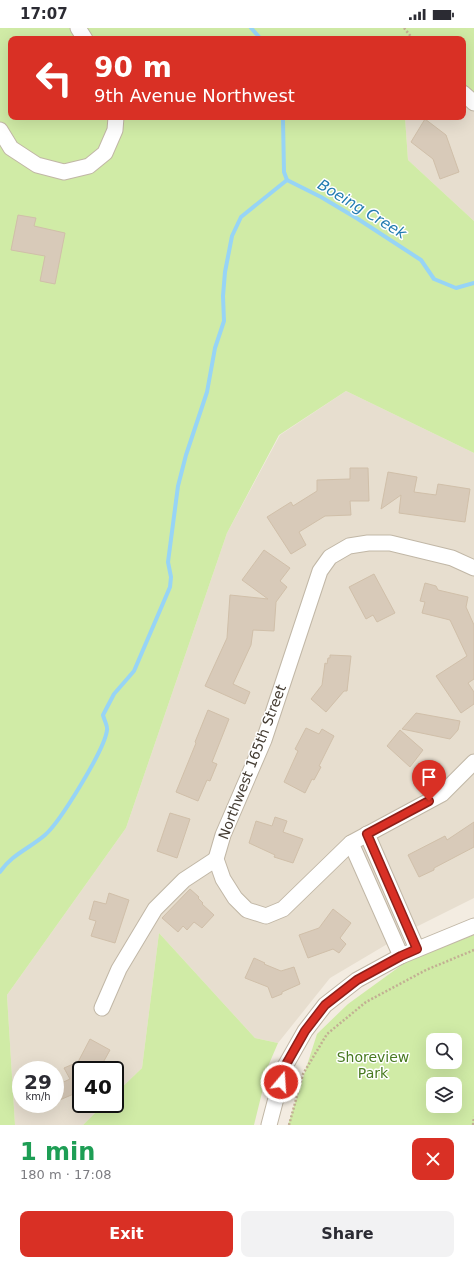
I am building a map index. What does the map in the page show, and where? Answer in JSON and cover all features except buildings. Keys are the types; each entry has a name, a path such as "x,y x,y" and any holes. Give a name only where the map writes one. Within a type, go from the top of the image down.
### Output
{"street":[{"path":"466,96 474,103"},
{"path":"0,130 11,148 37,165 64,172 89,166 105,153 115,130 116,120"},
{"name":"Northwest 165th Street","path":"216,859 222,835 264,740 320,571 330,557 349,546 368,543 390,543 452,558 474,568"},
{"path":"102,1008 119,969 155,909 184,880 216,859 223,880 235,898 247,910 266,916 283,909 351,842 442,794 474,762"},
{"path":"367,834 417,949"},
{"path":"351,842 401,956"},
{"path":"269,1125 284,1068 305,1031 325,1005 357,980 401,956 474,926"}],"path":[{"path":"404,28 411,36"},
{"path":"289,1125 303,1074 327,1034 366,1002 426,970 474,950"},
{"path":"473,1125 474,1117"}],"shaded area":[{"path":"466,101 474,102 474,221 408,160 405,120 466,120"},
{"path":"346,391 474,453 474,898 416,927 330,978 278,1043 255,1038 159,933 142,1068 124,1085 124,1061 72,1061 72,1113 95,1113 83,1125 15,1125 14,1113 64,1113 64,1061 12,1061 12,1076 7,995 126,828 227,533 280,435"}],"green space":[{"path":"0,28 474,28 474,102 466,101 466,36 8,36 8,120 405,120 408,160 474,221 474,453 346,391 279,435 227,533 126,828 7,995 12,1076 12,1113 14,1113 15,1125 0,1125"},
{"path":"159,933 255,1038 278,1043 269,1064 254,1125 83,1125 95,1113 124,1113 124,1085 142,1068"},
{"name":"Shoreview Park","path":"474,935 474,1125 288,1125 317,1034 348,1004 410,959"}],"waterway":[{"name":"Boeing Creek","path":"251,28 258,36"},
{"name":"Boeing Creek","path":"283,120 284,172 287,180 321,197 358,219 421,260 434,279 456,288 474,283"},
{"path":"0,872 15,856 39,840 52,828 81,785 99,753 104,739 107,728 103,715 114,694 134,671 170,587 171,577 168,562 178,486 186,455 207,392 215,348 224,321 223,296 225,272 232,236 241,217 287,180"}],"route":[{"path":"281,1082 284,1068 305,1031 325,1005 357,980 417,949 367,834 429,801"}]}
